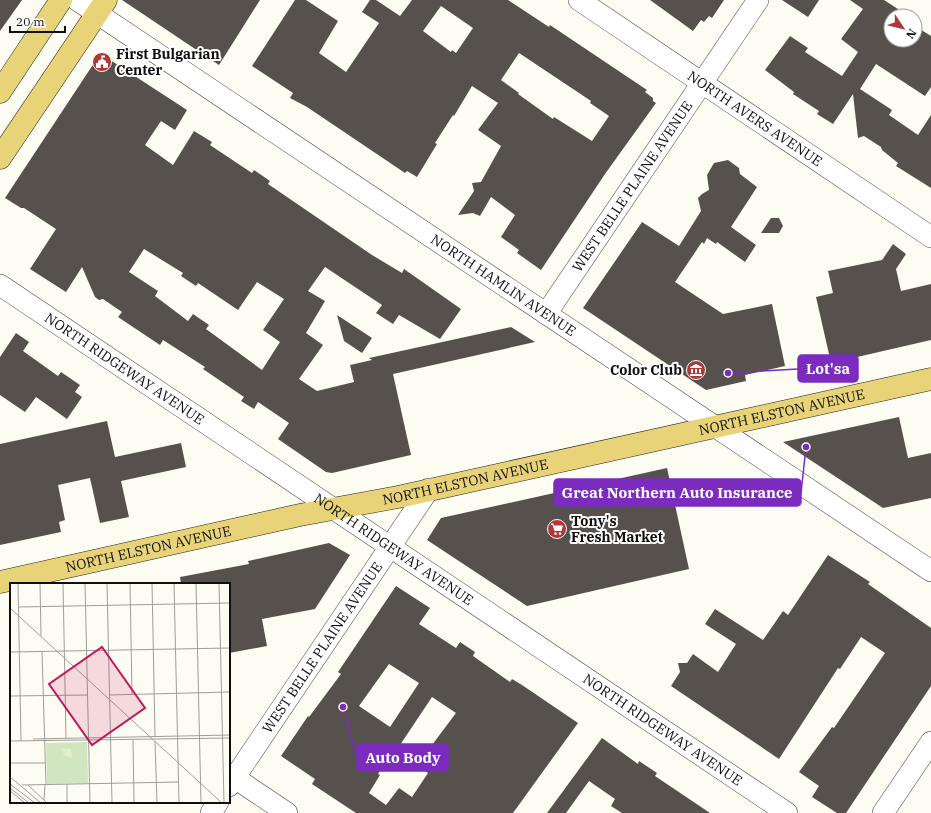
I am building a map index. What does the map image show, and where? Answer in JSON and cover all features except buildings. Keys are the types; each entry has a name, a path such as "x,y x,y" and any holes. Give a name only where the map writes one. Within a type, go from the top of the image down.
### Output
{"main road":[{"path":"0,92 61,0"},
{"path":"0,158 102,7"},
{"name":"NORTH ELSTON AVENUE","path":"0,582 931,379"}],"street":[{"name":"NORTH HAMLIN AVENUE","path":"77,0 102,7 546,314 931,571"},
{"name":"NORTH AVERS AVENUE","path":"579,0 931,237"},
{"name":"WEST BELLE PLAINE AVENUE","path":"546,314 758,0"},
{"name":"NORTH RIDGEWAY AVENUE","path":"0,285 787,813"},
{"name":"WEST BELLE PLAINE AVENUE","path":"232,782 429,489"},
{"path":"883,813 931,742"},
{"path":"232,782 287,813"},
{"path":"211,813 217,803"}],"place":[{"name":"First Bulgarian Center","path":"102,62"},
{"name":"Color Club","path":"696,370"},
{"name":"Lot'sa","path":"728,373"},
{"name":"Great Northern Auto Insurance","path":"806,447"},
{"name":"Tony's Fresh Market","path":"557,529"},
{"name":"Auto Body","path":"343,707"}]}
